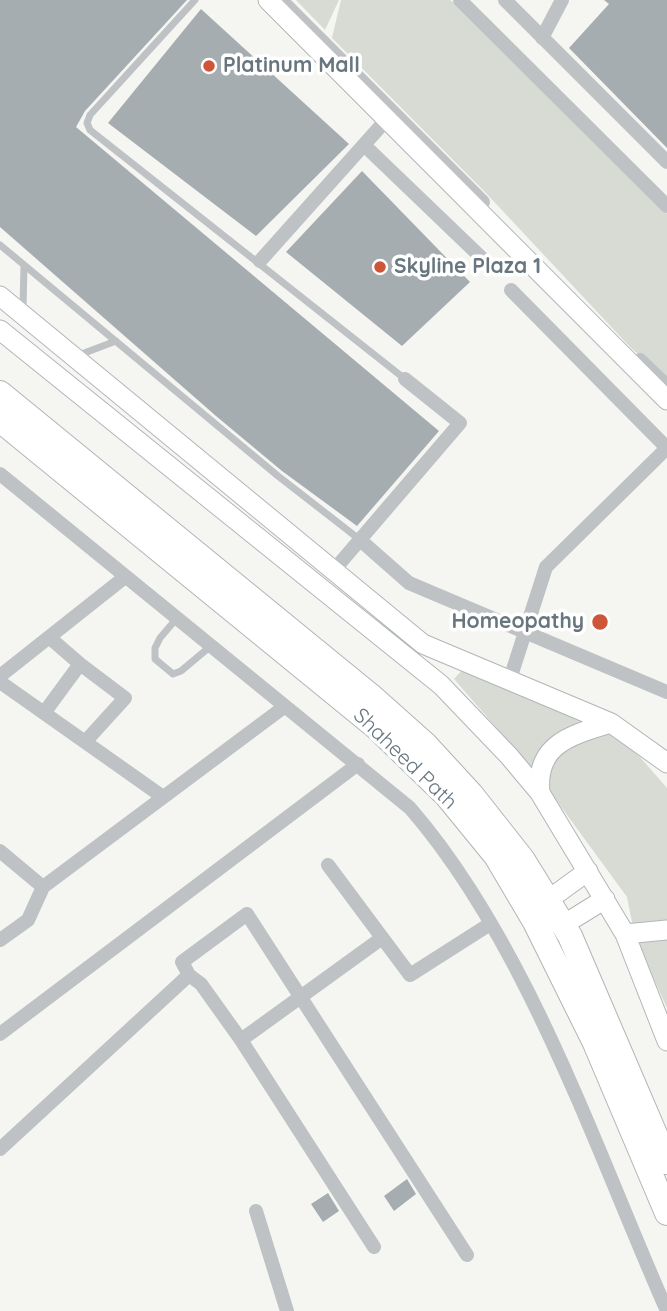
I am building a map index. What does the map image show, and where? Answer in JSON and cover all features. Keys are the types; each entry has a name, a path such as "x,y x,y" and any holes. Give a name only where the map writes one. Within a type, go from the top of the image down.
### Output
{"highway":[{"name":"Shaheed Path","path":"0,393 370,695 426,745 471,794 515,849 563,925 667,1162"},
{"name":"Shaheed Path","path":"0,420 376,727 447,796 495,856 535,922 595,1043 667,1213"}],"street":[{"path":"268,0 667,400"},
{"path":"281,0 667,386"},
{"path":"460,0 523,52 667,199"},
{"path":"460,0 667,206"},
{"path":"505,0 667,162"},
{"path":"542,38 562,0"},
{"path":"260,261 387,119"},
{"path":"364,145 487,263"},
{"path":"510,679 546,567 667,448 512,290"},
{"path":"0,296 423,644 611,723 667,763"},
{"path":"0,330 441,685 509,756 540,793 625,934 667,1041"},
{"path":"334,570 460,423 405,379"},
{"path":"0,474 125,577 213,644 284,707 292,709 411,808 434,835 490,924 569,1084 667,1311"},
{"path":"359,540 409,583 667,692"},
{"path":"0,677 125,577"},
{"path":"50,638 125,698 85,742"},
{"path":"44,713 80,664"},
{"path":"0,682 163,797"},
{"path":"0,940 28,920 43,887 284,707"},
{"path":"540,793 538,773 545,757 554,746 578,733 611,723"},
{"path":"0,1034 358,764"},
{"path":"0,851 43,887"},
{"path":"328,865 410,975 490,924"},
{"path":"548,900 588,871"},
{"path":"563,925 605,899"},
{"path":"374,1247 241,1040 201,984 189,975 183,962 247,914 467,1255"},
{"path":"625,934 667,930"},
{"path":"241,1040 382,939"},
{"path":"0,1149 189,975"},
{"path":"256,1211 287,1311"}],"lane":[{"path":"195,0 90,115 87,123 90,130 260,261 405,379"},
{"path":"0,244 359,540"},
{"path":"22,314 24,265"},
{"path":"75,357 116,341"},
{"path":"177,617 155,648 155,659 173,674 181,671 213,644"}],"shaded area":[{"path":"296,0 339,0 325,30"},
{"path":"341,0 450,0 500,35 667,214 667,379 631,348 485,192 332,38"},
{"path":"466,666 619,733 667,788 667,1008 635,937 627,897 540,778 454,679"}],"building":[{"path":"0,0 187,0 85,111 76,127 439,431 357,526 282,471 216,416 0,227"},
{"path":"604,0 667,0 667,148 569,48 609,4"},
{"name":"Platinum Mall","path":"201,9 349,144 256,236 108,123"},
{"name":"Skyline Plaza 1","path":"362,171 470,282 402,346 286,252"},
{"path":"407,1179 416,1194 394,1211 384,1196"},
{"path":"328,1193 339,1211 323,1222 311,1204"}],"place":[{"name":"Platinum Mall","path":"209,66"},
{"name":"Skyline Plaza 1","path":"380,267"},
{"name":"Homeopathy","path":"600,622"}]}
